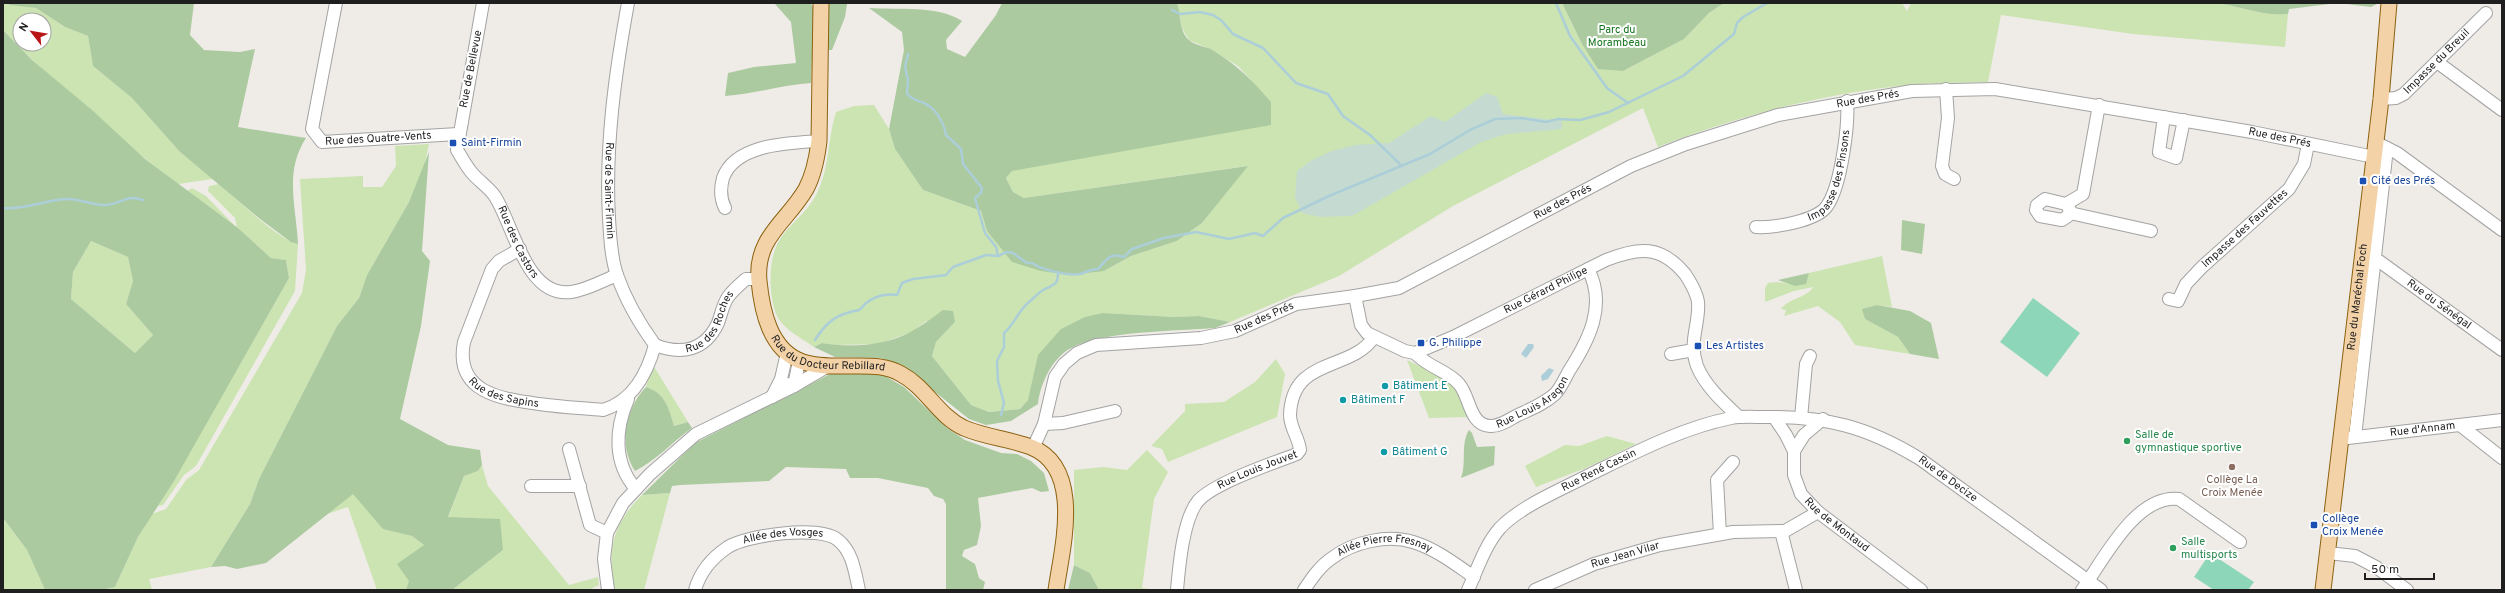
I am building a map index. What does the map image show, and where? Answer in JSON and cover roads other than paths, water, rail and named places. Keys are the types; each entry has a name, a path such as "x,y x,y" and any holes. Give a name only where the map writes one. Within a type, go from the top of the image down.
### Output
{"main road":[{"name":"Rue du Docteur Rebillard","path":"821,3 819,141 816,162 810,180 798,201 765,242 760,257 759,279 762,301 769,328 774,338 793,357 828,366 877,366 890,368 914,381 954,423 972,431 1033,448 1052,462 1062,482 1066,500 1056,590"},
{"name":"Rue du Maréchal Foch","path":"2323,590 2328,553 2349,438 2379,150 2381,99 2389,3"}],"street":[{"name":"Rue des Quatre-Vents","path":"336,3 312,129 322,142 458,134"},
{"name":"Rue de Bellevue","path":"458,134 483,3"},
{"name":"Rue de Saint-Firmin","path":"628,3 616,83 608,164 610,230 617,275 637,321 655,345"},
{"name":"Impasse du Breuil","path":"2381,99 2396,98 2404,94 2486,12"},
{"path":"2437,62 2502,110"},
{"path":"1946,89 1948,118 1942,166 1945,174 1954,178"},
{"name":"Rue des Prés","path":"1033,448 1044,424 1055,377 1064,364 1077,353 1096,345 1201,338 1235,331 1296,304 1399,288 1631,166 1686,144 1778,115 1847,101 1912,91 1995,89 2099,105 2308,144 2379,150"},
{"name":"Impasse des Pinsons","path":"1756,227 1794,223 1812,217 1827,206 1843,152 1848,119 1847,101"},
{"path":"2099,105 2083,194 2068,208 2151,230"},
{"path":"2164,117 2159,152 2176,158 2184,120"},
{"name":"Rue des Castors","path":"458,134 457,150 472,173 494,195 520,249 537,278 558,291 569,292 583,290 617,275"},
{"path":"725,208 721,199 721,189 727,169 735,159 751,151 819,141"},
{"name":"Impasse des Fauvettes","path":"2169,299 2178,301 2186,284 2202,267 2289,190 2304,164 2308,144"},
{"path":"2379,150 2502,230"},
{"path":"2349,438 2375,260 2379,150"},
{"name":"Rue des Sapins","path":"520,249 499,261 492,269 464,342 462,352 464,364 473,382 479,388 498,398 563,407 603,410 617,406 629,397 650,361 655,345"},
{"name":"Rue Gérard Philipe","path":"1415,352 1453,337 1588,269 1629,251 1646,250 1665,256 1677,264 1689,279 1698,302 1694,350 1697,366 1712,391 1739,417"},
{"name":"Rue du Sénégal","path":"2375,260 2379,261 2502,350"},
{"name":"Rue Louis Aragon","path":"1415,352 1422,361 1460,384 1475,417 1482,424 1490,426 1500,424 1540,405 1557,392 1594,327 1596,302 1593,279 1588,269"},
{"name":"Rue des Roches","path":"655,345 670,351 686,351 702,344 717,325 727,298 733,290 746,279 759,279"},
{"path":"1355,296 1361,325 1367,333 1405,352 1415,352"},
{"name":"Rue Louis Jouvet","path":"1177,590 1190,518 1198,502 1213,490 1297,454 1300,450 1300,445 1290,417 1295,393 1302,382 1314,372 1367,346 1374,337"},
{"path":"1671,354 1694,350"},
{"path":"1801,418 1806,364 1810,356"},
{"path":"772,397 793,357"},
{"path":"793,357 794,386"},
{"path":"608,590 604,559 607,534 624,503 670,454 696,434 794,386 828,366"},
{"path":"781,379 794,386"},
{"path":"629,397 618,429 618,448 624,473 636,489"},
{"path":"1044,424 1063,423 1115,411"},
{"name":"Rue René Cassin","path":"1468,590 1492,539 1500,528 1513,517 1553,494 1637,451 1694,428 1739,417 1774,417"},
{"name":"Rue de Decize","path":"1774,417 1824,419 1869,432 1894,443 1920,459 2085,586 2101,590"},
{"name":"Rue de Montaud","path":"1774,417 1786,435 1794,451 1794,475 1801,494 1818,512 1921,590"},
{"path":"1794,451 1804,435 1824,419"},
{"name":"Rue d'Annam","path":"2349,438 2502,420"},
{"path":"2460,425 2502,458"},
{"path":"569,449 590,524 607,534"},
{"path":"1720,534 1717,480 1733,462"},
{"path":"531,486 580,486"},
{"path":"2085,586 2120,536 2140,512 2154,503 2169,498 2179,499 2240,542"},
{"name":"Rue Jean Vilar","path":"1535,590 1594,564 1660,545 1720,534 1781,531 1818,512"},
{"path":"1781,531 1796,590"},
{"name":"Allée des Vosges","path":"695,590 707,566 719,554 740,541 781,534 819,533 837,540 846,548 852,560 859,590"},
{"name":"Allée Pierre Fresnay","path":"1304,590 1313,576 1332,557 1359,545 1387,538 1412,541 1435,551 1474,577"},
{"path":"2328,553 2355,556 2376,567 2407,590"}],"water":[{"path":"1528,344 1533,344 1534,347 1526,358 1521,354"},
{"path":"1549,368 1554,370 1548,379 1542,381 1541,376"}],"waterway":[{"path":"1556,3 1570,36 1607,88 1628,103"},
{"path":"815,340 833,319 859,310 876,297 893,294 897,295 902,283 913,279 946,275 953,267 986,255 998,256 1007,252 1013,253 1027,263 1032,263 1042,268 1055,272 1080,274 1098,269 1107,259 1112,256 1116,255 1124,257 1132,249 1164,238 1196,232 1229,239 1255,233 1263,236 1283,218 1329,196 1430,154 1470,130 1495,119 1521,118 1546,122 1558,119 1580,120 1609,112 1683,76 1734,34 1737,23 1743,17 1767,3"},
{"path":"1172,10 1180,14 1200,12 1213,15 1221,20 1233,34 1263,48 1296,83 1328,94 1343,116 1370,135 1402,166"},
{"path":"908,54 905,67 908,80 907,94 910,97 926,104 935,111 944,127 946,135 961,149 963,164 982,188 981,193 975,198 985,233 996,247 998,256"},
{"path":"3,208 19,208 66,199 100,205 111,204 132,198 143,200"},
{"path":"1001,415 1004,403 998,381 997,361 1004,347 1004,333 1011,326 1025,306 1041,291 1055,284 1058,272"}],"place":[{"name":"Saint-Firmin","path":"453,143"},
{"name":"Cité des Prés","path":"2363,181"},
{"name":"G. Philippe","path":"1421,343"},
{"name":"Les Artistes","path":"1698,346"},
{"name":"Bâtiment E","path":"1385,386"},
{"name":"Bâtiment F","path":"1343,400"},
{"name":"Salle de gymnastique sportive","path":"2127,441"},
{"name":"Bâtiment G","path":"1384,452"},
{"name":"Collège La Croix Menée","path":"2232,467"},
{"name":"Collège Croix Menée","path":"2314,525"},
{"name":"Salle multisports","path":"2173,548"}],"park label":[{"name":"Parc du Morambeau","path":"1617,36"}]}
